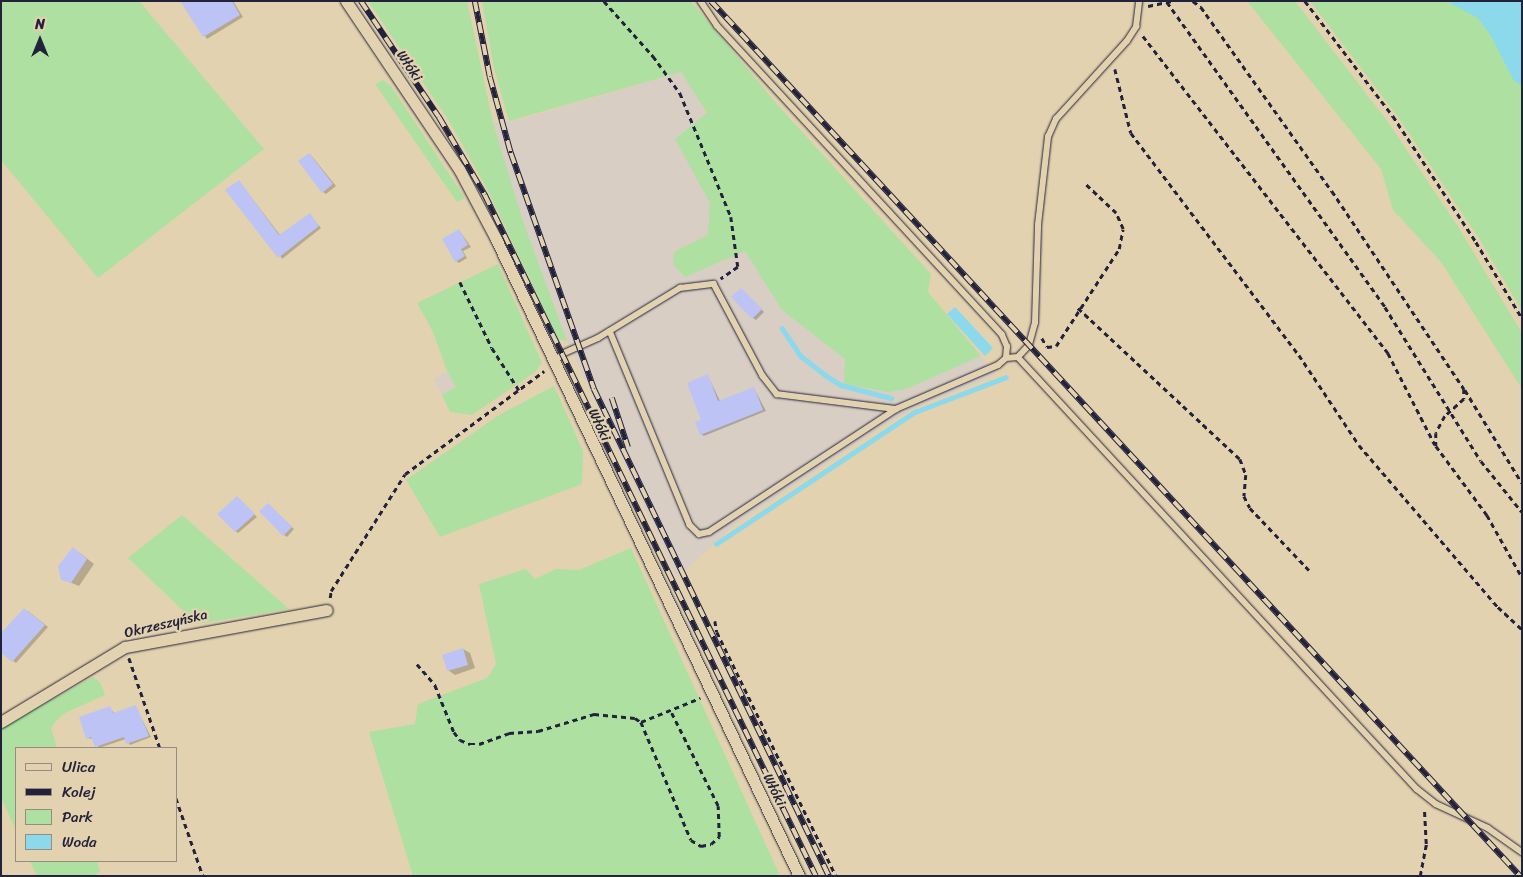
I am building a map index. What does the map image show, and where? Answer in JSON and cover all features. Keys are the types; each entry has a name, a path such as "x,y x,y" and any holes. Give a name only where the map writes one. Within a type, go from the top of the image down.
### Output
{"street":[{"name":"Włóki","path":"346,1 467,184 710,694 799,876"},
{"name":"Okrzeszyńska","path":"1,722 125,647 327,610"}],"lane":[{"path":"700,1 723,33 1002,335 1007,347 1006,358"},
{"path":"610,331 690,525 699,534 709,532 896,409 998,365 1006,358 1018,357 1029,345 1035,323 1038,225 1048,136 1056,119 1112,57 1136,27 1139,4"},
{"path":"554,364 562,354 610,331 634,313 680,288 714,284 763,376 776,394 896,409"},
{"path":"1018,357 1424,794 1436,804 1488,828 1522,852"}],"path":[{"path":"604,1 653,56 680,93 731,217 738,267 714,284"},
{"path":"1193,1 1201,7 1332,190 1464,389 1522,483"},
{"path":"1305,1 1393,116 1476,242 1522,318"},
{"path":"1139,4 1169,2 1385,307 1481,461 1522,512"},
{"path":"1136,27 1388,353 1436,446 1486,515 1522,577"},
{"path":"1112,57 1131,133 1298,355 1359,445 1498,607 1522,629"},
{"path":"1035,323 1047,347 1051,348 1119,249 1123,229 1116,213 1084,183"},
{"path":"460,282 492,348 518,390"},
{"path":"1078,308 1240,459 1246,474 1244,496 1250,508 1310,571"},
{"path":"327,610 332,590 405,474 554,364"},
{"path":"1436,446 1436,433 1445,416 1464,400 1464,389"},
{"path":"715,621 717,632 836,876"},
{"path":"125,647 160,747"},
{"path":"418,664 435,684 454,732 460,740 470,744 480,744 509,733 538,731 594,714 620,714 641,722 710,694"},
{"path":"641,722 691,840 701,846 711,844 719,837 718,806 670,710"},
{"path":"1420,876 1426,844 1424,794"},
{"path":"178,804 203,876"}],"shaded area":[{"path":"681,72 819,290 906,389 981,356 996,375 913,409 883,426 736,524 677,578 567,341 523,221 493,123 521,119"},
{"path":"447,371 456,387 442,395 433,379"}],"green space":[{"path":"1,1 139,1 264,149 98,278 1,160"},
{"path":"368,1 467,1 493,123 523,221 567,341 558,339 487,189 449,121"},
{"path":"482,1 691,1 776,103 931,274 928,292 981,356 906,389 889,392 844,384 845,359 782,310 745,251 685,277 673,264 674,252 708,235 710,203 675,139 707,113 681,72 509,121 494,68"},
{"path":"1247,1 1295,1 1388,122 1457,225 1522,333 1522,389 1441,262 1393,210 1381,169"},
{"path":"1310,1 1522,1 1522,311 1480,240 1396,114"},
{"path":"383,80 391,86 465,198 457,202 375,84"},
{"path":"498,264 542,363 535,372 472,415 450,412 442,395 456,387 447,371 433,332 417,303"},
{"path":"554,386 583,451 582,484 440,537 406,480 499,415"},
{"path":"182,515 289,609 197,624 128,558"},
{"path":"631,548 780,876 413,876 369,732 415,724 418,704 487,678 496,664 479,584 526,569 535,579 556,569 579,570"},
{"path":"93,677 100,682 105,695 65,713 51,728 57,747 15,747 15,828 1,798 1,728"},
{"path":"30,862 97,862 100,871 94,876 37,876"}],"water":[{"path":"1446,1 1522,1 1522,85 1514,81 1491,36 1478,18"},
{"path":"955,307 993,348 985,356 947,314"}],"building":[{"path":"180,1 232,1 240,15 203,37"},
{"path":"309,153 333,184 322,193 298,161"},
{"path":"239,180 279,235 310,213 319,226 278,258 225,190"},
{"path":"459,229 468,245 461,249 465,256 455,262 442,239"},
{"path":"741,288 762,309 752,319 731,297"},
{"path":"708,374 718,401 754,387 763,410 700,435 695,422 701,420 687,383"},
{"path":"237,496 255,514 235,532 217,514"},
{"path":"268,503 292,527 283,536 259,511"},
{"path":"73,547 87,559 71,583 61,580 58,566"},
{"path":"24,608 45,625 12,662 1,653 1,633"},
{"path":"463,648 468,665 447,671 442,655"},
{"path":"136,705 149,736 126,744 124,737 95,747 91,737 86,739 79,717 110,706 113,713"}],"waterway":[{"path":"782,328 801,356 825,375 841,385 891,398"},
{"path":"716,544 915,412 1006,377"}],"railway":[{"path":"361,1 439,117 485,195 816,876"},
{"path":"475,1 490,77 511,153 594,389 829,876"},
{"path":"711,1 1520,876"},
{"path":"612,398 628,447"}]}
